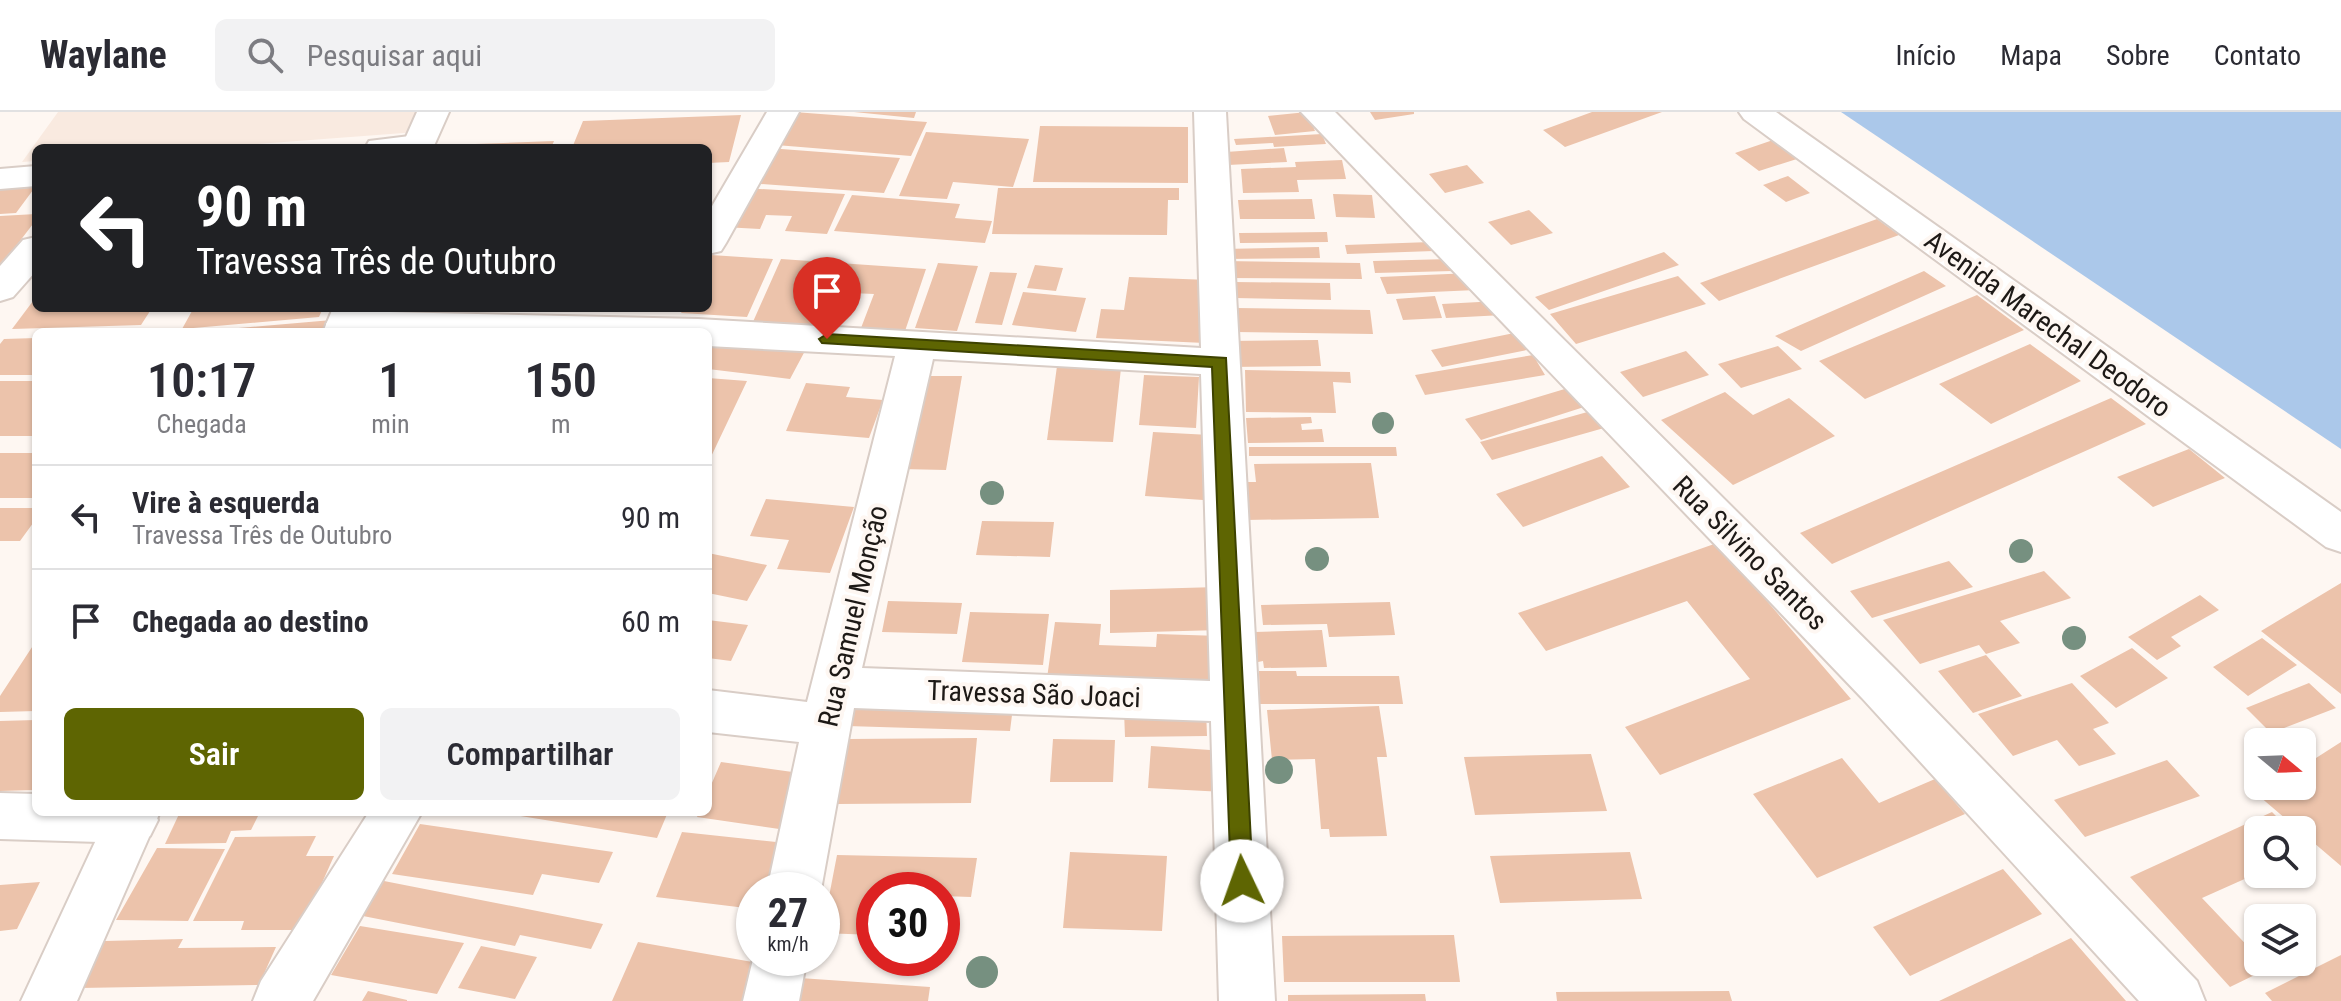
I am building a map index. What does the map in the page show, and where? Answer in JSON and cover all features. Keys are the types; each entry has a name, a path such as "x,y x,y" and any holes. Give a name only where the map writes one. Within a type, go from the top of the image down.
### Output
{"street":[{"path":"419,144 433,112"},
{"path":"712,236 783,112"},
{"path":"1211,112 1247,1001"},
{"name":"Rua Silvino Santos","path":"1317,112 1879,684 2177,1001"},
{"name":"Avenida Marechal Deodoro","path":"1755,112 2341,535"},
{"path":"0,179 32,176"},
{"path":"0,289 32,253"},
{"path":"346,321 662,323 682,328"},
{"path":"712,333 1220,362"},
{"name":"Rua Samuel Monção","path":"798,872 831,706 917,344"},
{"name":"Travessa São Joaci","path":"712,711 831,706 1233,702"},
{"path":"0,816 134,816 49,1001"},
{"path":"281,1001 395,816"},
{"path":"771,1001 776,976"}],"shaded area":[{"path":"58,112 425,112 417,132 257,144 35,144"},
{"path":"32,148 32,161 22,162"}],"water":[{"path":"1841,112 2341,112 2341,449"}],"building":[{"path":"794,112 927,122 911,156 776,145"},
{"path":"854,112 916,112 914,118"},
{"path":"1307,112 1315,131 1275,135 1268,116"},
{"path":"1370,112 1414,112 1414,114 1375,120"},
{"path":"1592,112 1662,112 1565,147 1543,130"},
{"path":"741,115 729,162 712,163 712,144 574,144 583,121"},
{"path":"1040,126 1188,127 1188,183 1033,182"},
{"path":"926,132 1029,139 1013,187 953,182 947,199 899,196"},
{"path":"1322,134 1326,144 1274,147 1273,143 1236,145 1234,139"},
{"path":"1776,139 1800,158 1759,171 1735,153"},
{"path":"554,141 553,144 474,144"},
{"path":"768,148 900,158 884,193 748,183"},
{"path":"1284,148 1287,162 1228,165 1226,152"},
{"path":"1342,160 1346,179 1297,180 1299,192 1243,193 1241,169 1296,167 1295,162"},
{"path":"1467,165 1484,183 1445,193 1429,174"},
{"path":"1788,176 1810,193 1786,202 1763,185"},
{"path":"32,186 32,191 16,213 0,214 0,188"},
{"path":"743,188 845,194 827,234 785,231 792,216 766,215 760,229 723,227"},
{"path":"998,188 1179,188 1179,200 1168,200 1167,235 992,234"},
{"path":"1333,194 1372,195 1375,218 1336,217"},
{"path":"852,195 960,204 955,218 992,221 985,243 834,231"},
{"path":"1312,199 1315,219 1240,219 1238,200"},
{"path":"1529,210 1553,233 1511,245 1488,222"},
{"path":"32,214 32,225 0,267 0,216"},
{"path":"1877,219 1899,235 1719,301 1700,283"},
{"path":"1327,232 1328,242 1240,243 1239,233"},
{"path":"1431,242 1434,251 1347,254 1345,245"},
{"path":"1319,247 1320,258 1223,259 1223,249"},
{"path":"1664,252 1679,265 1549,310 1535,297"},
{"path":"712,255 773,259 747,317 681,313 712,312"},
{"path":"781,259 926,269 905,331 861,328 874,294 851,293 836,329 752,324"},
{"path":"1450,259 1453,271 1375,273 1373,261"},
{"path":"1224,261 1360,263 1362,279 1224,278"},
{"path":"938,263 978,266 957,331 915,328"},
{"path":"1035,265 1063,268 1056,291 1027,288"},
{"path":"1924,271 1946,286 1801,351 1775,336"},
{"path":"990,272 1017,273 1002,325 975,323"},
{"path":"1471,273 1476,290 1387,294 1380,277"},
{"path":"1678,276 1706,304 1576,344 1550,314"},
{"path":"1129,277 1210,280 1205,343 1096,338 1101,309 1124,310"},
{"path":"1235,282 1330,283 1331,300 1235,298"},
{"path":"1023,292 1086,298 1076,332 1012,325"},
{"path":"1977,295 2024,330 1865,399 1819,361"},
{"path":"1435,296 1442,318 1403,320 1396,299"},
{"path":"1498,301 1503,315 1446,318 1442,304"},
{"path":"32,302 32,312 149,312 141,325 12,329"},
{"path":"1236,308 1370,310 1373,334 1236,332"},
{"path":"191,312 321,312 319,317 183,328"},
{"path":"332,320 329,328 238,328"},
{"path":"1524,331 1537,348 1442,367 1431,350"},
{"path":"712,337 806,349 790,379 712,369"},
{"path":"32,338 32,375 0,375 0,344 4,339"},
{"path":"1318,340 1321,366 1229,367 1227,341"},
{"path":"2030,344 2081,381 1991,424 1939,384"},
{"path":"1778,346 1802,369 1741,388 1718,364"},
{"path":"1686,351 1709,375 1643,397 1620,372"},
{"path":"1533,355 1545,375 1425,395 1415,375"},
{"path":"1057,366 1121,368 1113,442 1047,440"},
{"path":"1245,370 1350,372 1351,383 1333,382 1336,413 1246,412"},
{"path":"1144,375 1199,377 1196,428 1139,425"},
{"path":"919,376 962,376 946,470 901,469"},
{"path":"712,378 747,381 712,455"},
{"path":"0,381 32,381 32,436 0,436"},
{"path":"806,383 850,387 846,397 883,400 869,438 786,431"},
{"path":"1568,388 1584,407 1481,440 1465,419"},
{"path":"1725,392 1753,415 1789,398 1835,436 1733,485 1661,420"},
{"path":"2111,398 2146,424 1832,564 1800,533"},
{"path":"1591,411 1604,428 1492,460 1480,442"},
{"path":"1311,417 1312,423 1301,424 1302,430 1322,429 1324,442 1248,443 1246,418"},
{"path":"1153,432 1210,435 1203,500 1145,496"},
{"path":"1249,447 1396,447 1397,456 1249,456"},
{"path":"2189,449 2225,478 2153,507 2117,477"},
{"path":"0,453 32,453 32,498 0,498"},
{"path":"1602,456 1630,487 1523,527 1496,494"},
{"path":"1371,463 1379,518 1245,520 1243,482 1256,482 1254,464"},
{"path":"766,499 854,507 830,573 777,569 789,540 750,536"},
{"path":"0,508 32,508 32,524 20,541 0,541"},
{"path":"982,521 1054,522 1050,557 976,555"},
{"path":"1717,543 1851,699 1660,775 1625,727 1750,679 1687,601 1546,651 1518,613"},
{"path":"712,554 767,565 747,601 712,594"},
{"path":"1949,561 1973,587 1872,618 1850,591"},
{"path":"2044,571 2071,598 2000,621 2020,643 1986,654 1979,645 1920,664 1883,620"},
{"path":"2341,583 2341,694 2261,631"},
{"path":"1218,587 1220,630 1110,633 1110,590"},
{"path":"2200,595 2219,610 2171,637 2181,646 2157,660 2128,637"},
{"path":"888,601 962,603 957,634 882,632"},
{"path":"1390,602 1395,635 1329,637 1327,624 1263,625 1261,605"},
{"path":"970,612 1049,614 1043,665 962,662"},
{"path":"712,620 748,625 731,661 712,659"},
{"path":"1055,622 1101,624 1099,645 1156,647 1157,634 1220,636 1218,692 1046,685"},
{"path":"1322,630 1327,667 1264,668 1263,661 1258,662 1255,632"},
{"path":"2262,638 2297,665 2248,696 2213,667"},
{"path":"32,647 32,711 0,712 0,696"},
{"path":"2132,648 2168,678 2116,708 2080,676"},
{"path":"1986,655 2022,696 1973,713 1938,671"},
{"path":"1259,671 1296,671 1297,676 1399,676 1403,704 1260,704"},
{"path":"2072,683 2109,723 2093,729 2116,754 2079,766 2057,740 2013,756 1978,714"},
{"path":"2309,683 2336,708 2284,728 2266,728 2246,708"},
{"path":"854,694 1014,699 1010,731 847,726"},
{"path":"1379,706 1387,757 1377,757 1387,836 1330,837 1329,829 1321,829 1315,759 1272,760 1267,710"},
{"path":"1206,709 1207,736 1125,737 1124,711"},
{"path":"32,720 32,790 0,791 0,721"},
{"path":"977,738 971,803 837,804 848,739"},
{"path":"1053,739 1115,740 1113,782 1050,782"},
{"path":"2341,742 2341,866 2316,845 2316,816 2282,816 2264,800 2316,800 2316,758"},
{"path":"1151,746 1225,751 1224,792 1148,788"},
{"path":"1591,754 1607,811 1475,815 1464,757"},
{"path":"1842,758 1879,803 1935,779 1965,814 1817,878 1753,794"},
{"path":"2167,760 2200,796 2085,837 2054,800"},
{"path":"721,762 814,775 793,831 697,817 712,816 712,783"},
{"path":"178,816 258,816 251,830 231,831 226,843 165,844"},
{"path":"520,816 666,816 657,838"},
{"path":"420,824 613,852 599,883 542,874 533,895 392,874"},
{"path":"2244,825 2244,879 2202,898 2244,942 2244,976 2253,976 2230,987 2130,877"},
{"path":"682,832 795,844 786,872 736,872 736,907 656,897"},
{"path":"316,836 306,856 334,856 301,930 241,930 244,921 193,921 235,837"},
{"path":"157,848 225,849 188,921 116,920"},
{"path":"1070,852 1167,856 1162,931 1063,928"},
{"path":"1630,852 1642,899 1500,903 1490,856"},
{"path":"837,855 977,858 971,897 960,897 960,872 856,872 856,934 840,934 840,872 834,872"},
{"path":"2003,869 2042,914 1910,976 1873,927"},
{"path":"384,881 603,924 591,949 520,935 515,946 363,916"},
{"path":"40,882 17,929 0,931 0,885"},
{"path":"360,926 464,943 437,994 331,975"},
{"path":"1454,935 1460,982 1284,982 1282,936"},
{"path":"2071,938 2126,1001 1939,1001"},
{"path":"183,939 178,948 276,947 259,985 79,988 105,941"},
{"path":"638,942 736,959 736,976 765,976 755,1001 612,1001"},
{"path":"481,946 537,957 515,999 458,988"},
{"path":"2341,955 2341,1001 2272,1001 2265,993 2299,976 2316,976 2316,968"},
{"path":"800,978 930,987 928,1001 795,1001"},
{"path":"368,991 407,1000 407,1001 362,1001"},
{"path":"1729,991 1732,1001 1557,1001 1556,992"},
{"path":"1425,994 1426,1001 1288,1001 1288,995"}],"route":[{"path":"827,339 1220,362 1242,881"}]}
